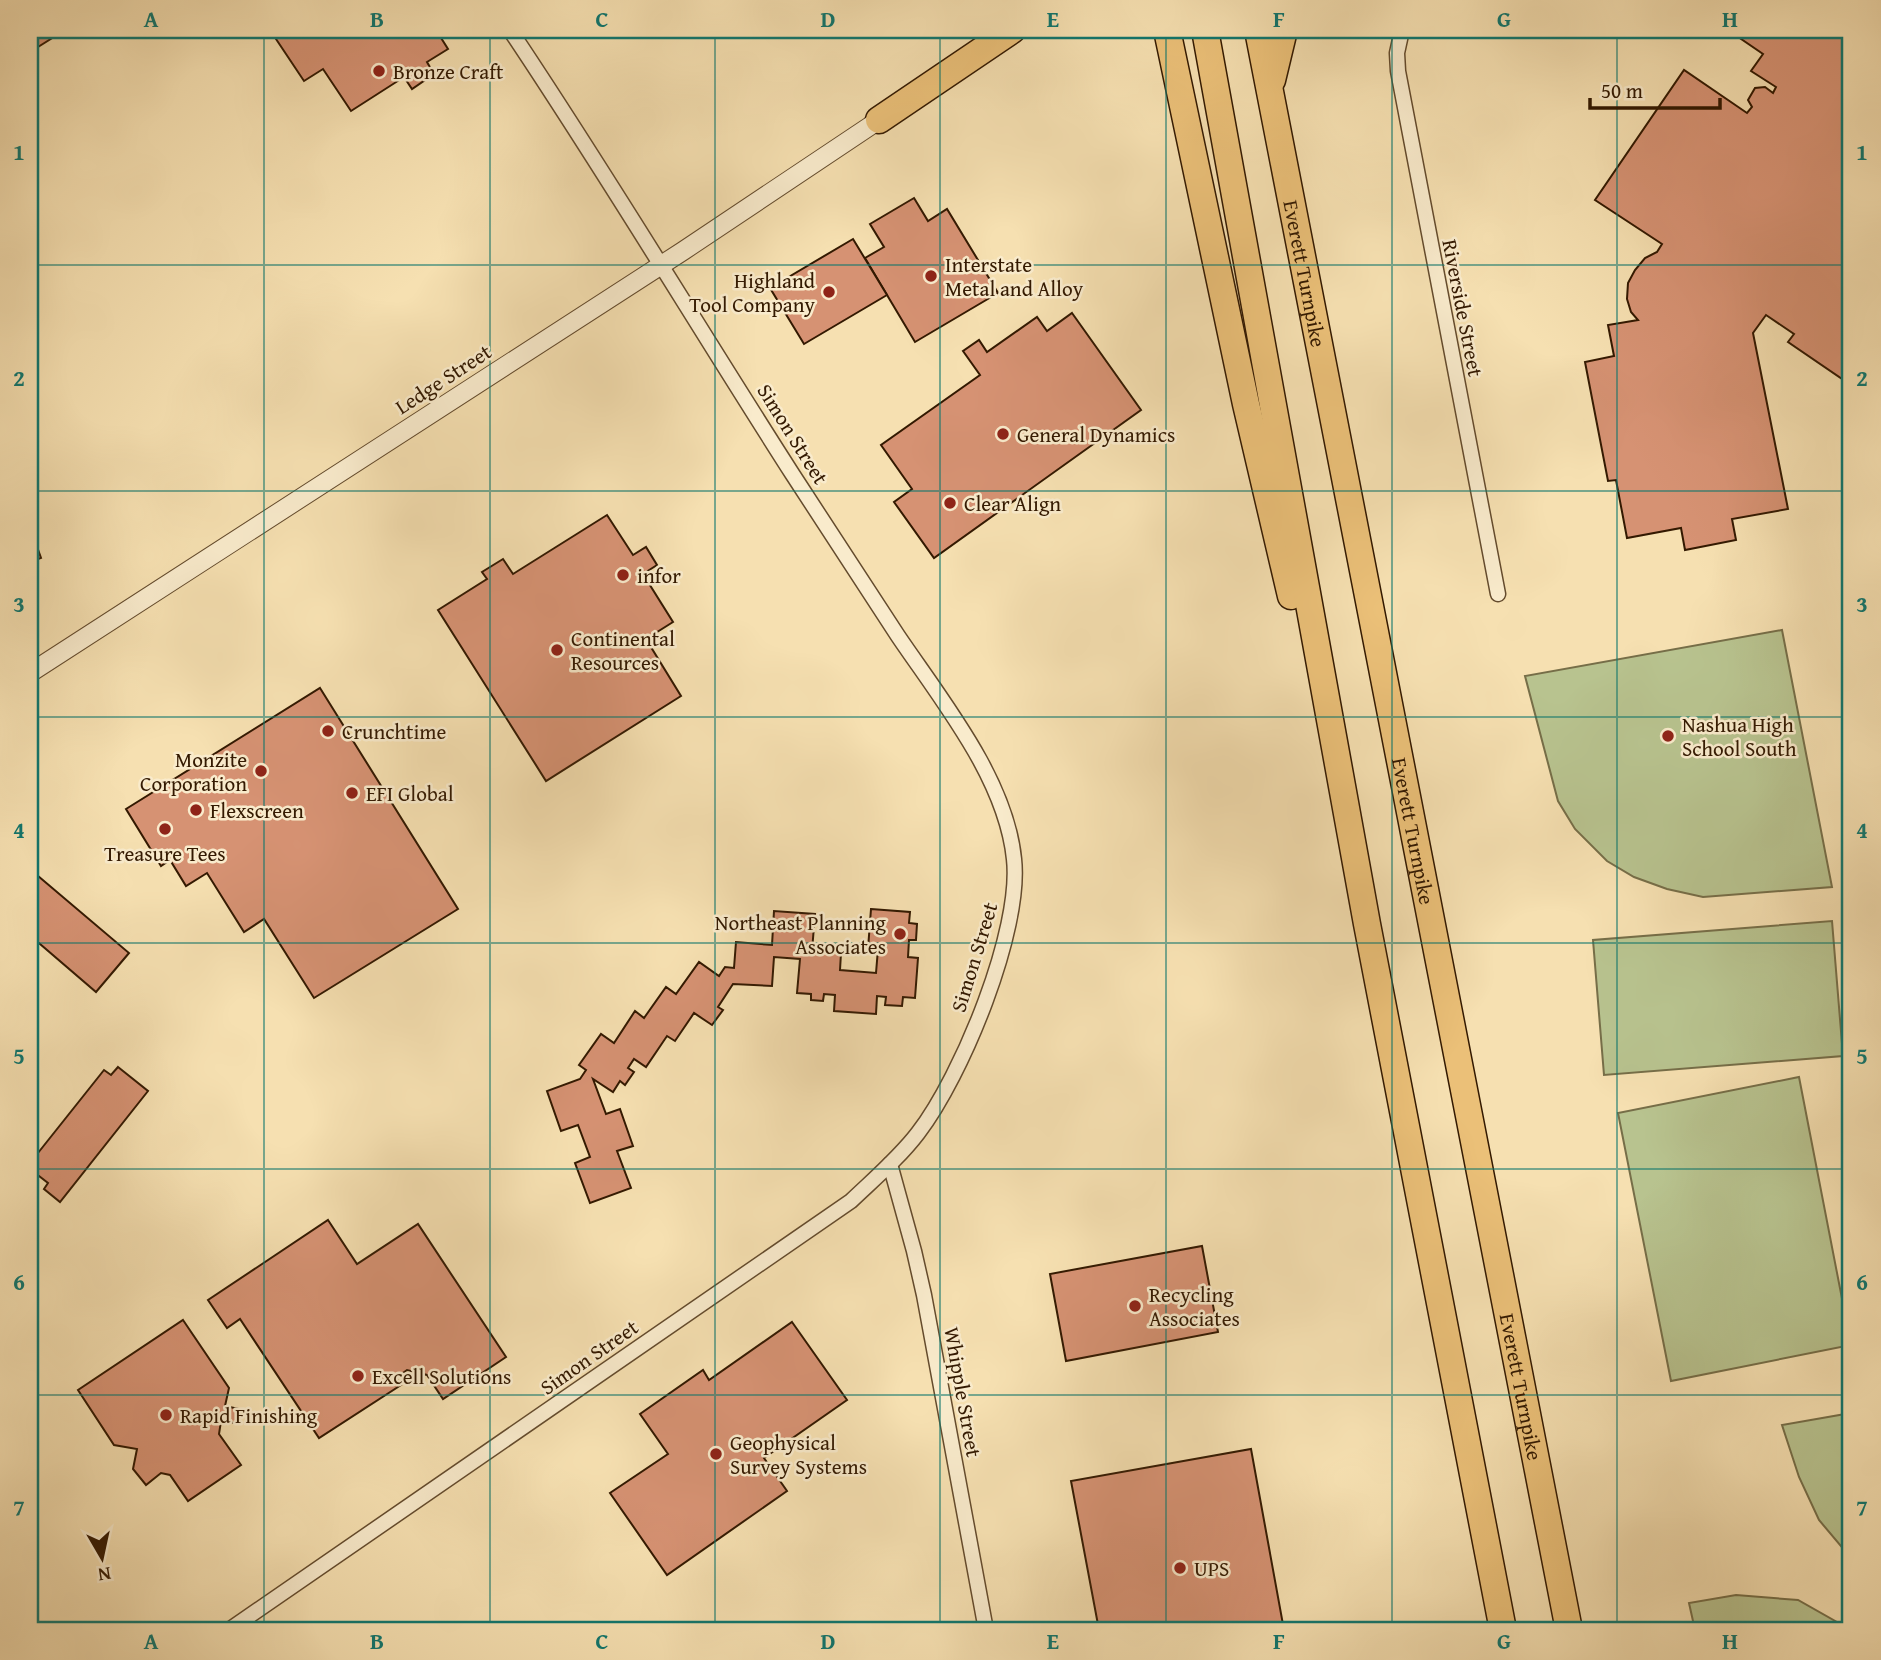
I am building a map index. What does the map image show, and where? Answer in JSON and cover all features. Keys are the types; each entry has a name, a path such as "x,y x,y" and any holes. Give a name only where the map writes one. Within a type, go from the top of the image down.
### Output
{"highway":[{"path":"879,120 1012,30"},
{"path":"1167,30 1247,404 1367,924"},
{"path":"1205,30 1367,924 1503,1630"},
{"name":"Everett Turnpike","path":"1258,30 1569,1630"},
{"path":"1269,92 1283,30"}],"street":[{"name":"Simon Street","path":"229,1630 851,1201 917,1134 935,1109 953,1076 986,1002 1014,902 1014,860 1007,819 972,747 793,474 510,30"},
{"name":"Riverside Street","path":"1402,30 1397,53 1402,95 1498,594"},
{"name":"Ledge Street","path":"30,673 661,265 879,120"},
{"name":"Whipple Street","path":"890,1164 921,1284 986,1630"}],"green space":[{"path":"1782,630 1832,887 1703,897 1667,889 1634,877 1607,861 1575,829 1558,801 1525,676"},
{"path":"1832,921 1843,1056 1604,1075 1593,940"},
{"path":"1799,1077 1851,1345 1671,1381 1618,1113"},
{"path":"1851,1413 1851,1558 1819,1520 1799,1477 1782,1425"},
{"path":"1736,1595 1798,1600 1851,1630 1695,1630 1689,1603"}],"building":[{"path":"30,30 65,30 30,52"},
{"name":"Bronze Craft","path":"270,30 436,30 448,49 427,62 434,74 412,89 404,77 351,111 323,69 304,81"},
{"path":"1728,30 1851,30 1851,385 1788,342 1794,334 1766,315 1753,333 1788,509 1732,519 1736,540 1685,550 1681,528 1627,538 1616,480 1608,481 1585,362 1614,356 1608,325 1638,320 1631,312 1627,299 1628,283 1645,258 1657,252 1662,244 1595,200 1684,70 1747,113 1752,107 1748,100 1755,88 1765,87 1773,93 1776,87 1751,71 1763,54"},
{"name":"Interstate Metal and Alloy","path":"914,198 928,221 947,209 998,293 915,342 865,258 884,247 870,224"},
{"name":"Highland Tool Company","path":"853,239 887,295 804,344 770,288"},
{"name":"General Dynamics","path":"1072,313 1141,410 934,558 894,502 912,489 881,445 980,375 963,351 979,340 987,352 1037,317 1047,331"},
{"name":"Continental Resources","path":"607,515 633,555 646,547 657,565 643,574 673,622 646,639 681,696 546,781 438,610 487,579 482,572 503,559 513,574"},
{"path":"30,527 41,558 30,562"},
{"path":"320,688 458,909 314,998 264,919 244,932 207,873 186,886 170,860 161,866 126,809"},
{"path":"31,870 129,953 96,992 33,938 30,942"},
{"path":"871,909 910,912 909,923 917,924 916,940 909,940 908,957 918,958 915,998 903,997 902,1006 885,1005 886,997 877,996 876,1014 834,1011 835,995 824,994 823,1001 811,1000 811,994 797,993 800,959 774,957 772,986 733,984 718,1007 723,1010 712,1025 694,1013 675,1041 667,1036 646,1067 634,1059 628,1068 634,1072 625,1085 620,1081 613,1092 593,1079 606,1114 620,1109 633,1146 617,1151 631,1188 590,1203 575,1163 590,1157 578,1125 561,1131 547,1091 580,1079 586,1070 579,1065 601,1034 614,1043 635,1011 644,1018 666,987 676,994 699,962 719,976 725,967 734,968 736,942 772,945 774,911 815,914 812,951 841,953 840,970 876,973 878,949 868,949"},
{"path":"118,1067 148,1091 60,1202 44,1189 48,1183 30,1169 30,1163 104,1070 111,1075"},
{"path":"328,1220 357,1264 418,1224 506,1357 443,1399 427,1375 407,1370 396,1378 401,1385 319,1438 240,1319 227,1328 208,1300"},
{"name":"Recycling Associates","path":"1202,1246 1218,1332 1066,1361 1050,1274"},
{"name":"Rapid Finishing","path":"183,1320 229,1388 225,1406 239,1409 236,1423 221,1421 219,1434 241,1465 188,1501 170,1475 161,1473 146,1485 133,1469 137,1449 114,1445 78,1390"},
{"path":"792,1322 847,1400 764,1458 787,1491 667,1575 610,1493 668,1454 640,1414 703,1370 709,1380"},
{"name":"UPS","path":"1251,1449 1284,1630 1099,1630 1071,1481"}],"place":[{"name":"Bronze Craft","path":"379,71"},
{"name":"Interstate Metal and Alloy","path":"931,276"},
{"name":"Highland Tool Company","path":"829,292"},
{"name":"General Dynamics","path":"1003,434"},
{"name":"Clear Align","path":"950,503"},
{"name":"infor","path":"623,575"},
{"name":"Continental Resources","path":"557,650"},
{"name":"Crunchtime","path":"328,731"},
{"name":"Nashua High School South","path":"1668,736"},
{"name":"Monzite Corporation","path":"261,771"},
{"name":"EFI Global","path":"352,793"},
{"name":"Flexscreen","path":"196,810"},
{"name":"Treasure Tees","path":"165,829"},
{"name":"Northeast Planning Associates","path":"900,934"},
{"name":"Recycling Associates","path":"1135,1306"},
{"name":"Excell Solutions","path":"358,1376"},
{"name":"Rapid Finishing","path":"166,1415"},
{"name":"Geophysical Survey Systems","path":"716,1454"},
{"name":"UPS","path":"1180,1568"}]}
